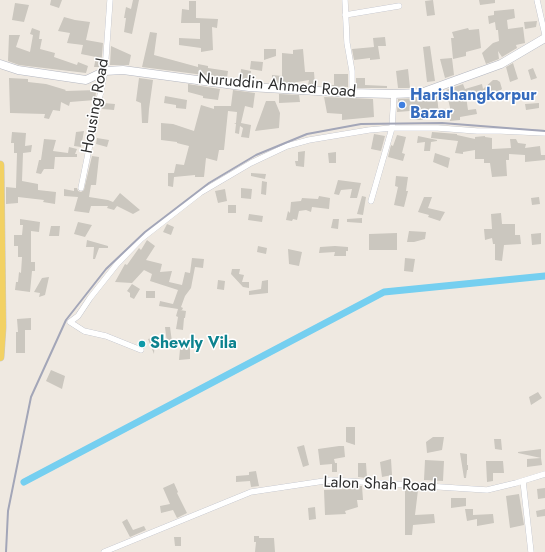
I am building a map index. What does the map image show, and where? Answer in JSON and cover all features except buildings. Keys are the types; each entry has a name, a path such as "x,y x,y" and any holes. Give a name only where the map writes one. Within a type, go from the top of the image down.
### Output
{"main road":[{"name":"Nuruddin Ahmed Road","path":"0,64 18,70 86,80 105,71 123,70 249,87 352,93 421,93 501,64 545,36"},
{"path":"0,165 0,357"}],"street":[{"name":"Housing Road","path":"81,188 105,71 110,0"},
{"path":"345,0 347,43 352,71 352,93"},
{"path":"537,0 545,36"},
{"path":"345,15 399,6"},
{"path":"371,201 392,128 394,94"},
{"path":"141,350 106,336 84,331 70,322 78,316 116,264 140,239 208,188 251,163 287,146 320,138 369,130 392,128 438,128 545,133"},
{"name":"Lalon Shah Road","path":"104,552 251,492 331,480 487,490 545,474"},
{"path":"523,481 531,552"}],"waterway":[{"path":"24,482 384,292 545,276"}],"railway":[{"path":"6,552 8,511 31,397 66,320 106,269 145,232 209,183 256,155 307,134 361,124 442,123 545,131"}],"place":[{"name":"Harishangkorpur Bazar","path":"402,105"},
{"name":"Shewly Vila","path":"142,344"}]}
